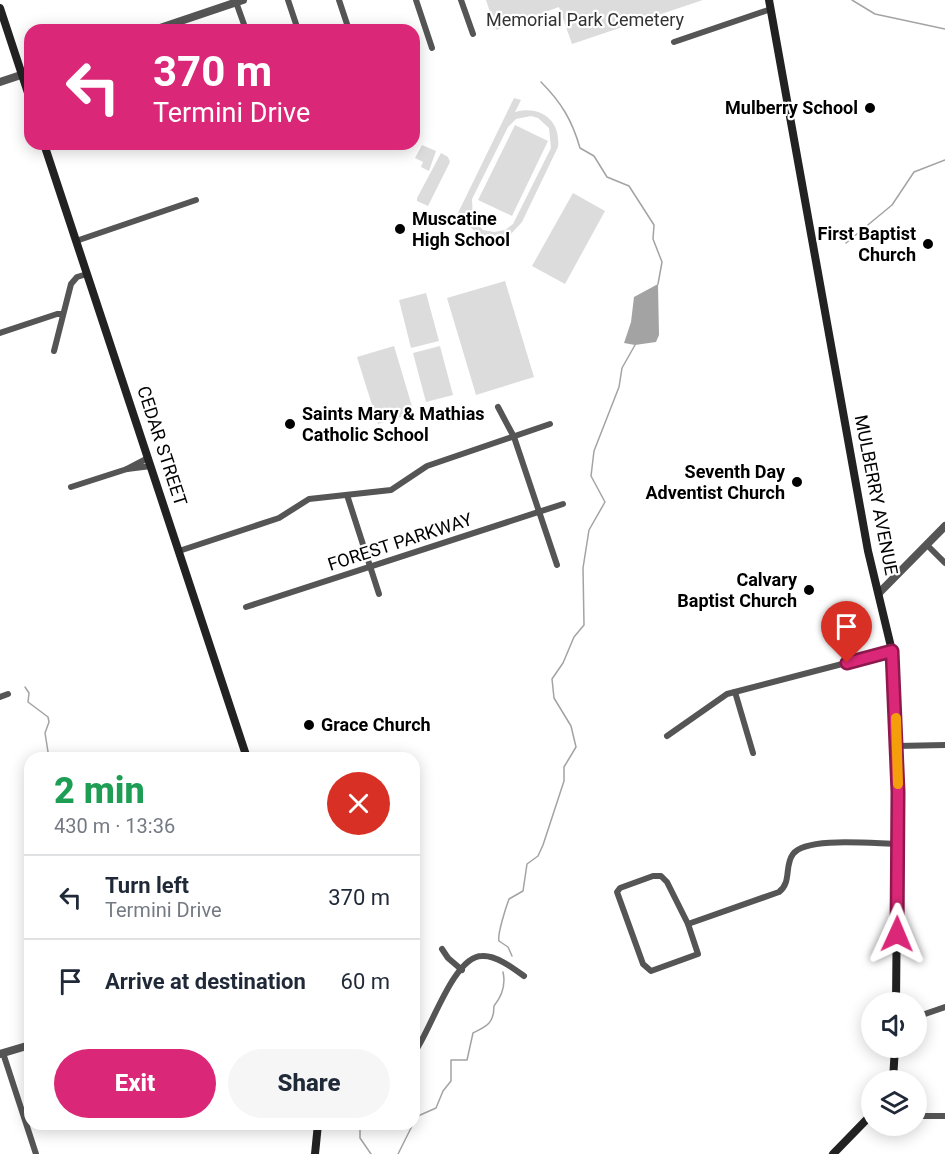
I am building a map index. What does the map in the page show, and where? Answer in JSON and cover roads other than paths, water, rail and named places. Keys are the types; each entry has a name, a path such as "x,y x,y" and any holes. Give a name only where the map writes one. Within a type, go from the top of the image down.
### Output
{"main road":[{"name":"MULBERRY AVENUE","path":"770,5 868,551 892,651 897,746 896,992"},
{"path":"0,8 24,68"},
{"name":"CEDAR STREET","path":"46,150 246,752"},
{"path":"833,1154 861,1125"},
{"path":"315,1154 317,1130"}],"street":[{"path":"288,0 296,24"},
{"path":"339,0 346,24"},
{"path":"416,0 432,48"},
{"path":"461,0 473,34"},
{"path":"182,24 239,1 245,24"},
{"path":"674,42 770,5"},
{"path":"0,82 24,74"},
{"path":"76,241 196,200"},
{"path":"54,351 73,280 87,274"},
{"path":"0,333 63,314"},
{"path":"498,407 514,437 557,565"},
{"path":"179,551 279,518 309,499 391,490 427,466 550,424"},
{"path":"71,487 150,462"},
{"path":"347,495 379,594"},
{"name":"FOREST PARKWAY","path":"246,607 563,504"},
{"path":"879,593 945,526"},
{"path":"927,545 945,563"},
{"path":"667,736 720,697 892,651"},
{"path":"735,692 753,753"},
{"path":"0,697 8,694"},
{"path":"897,746 945,745"},
{"path":"688,924 779,892 787,883 791,858 801,847 824,843 898,844"},
{"path":"654,876 661,876 667,882 688,924 698,951 696,956 655,970 648,970 643,964 617,890 654,876"},
{"path":"442,949 448,958 462,970"},
{"path":"420,1042 448,989 473,958 482,956 511,967 524,976"},
{"path":"927,1014 943,1010"},
{"path":"24,1047 2,1054 24,1119"},
{"path":"927,1116 945,1116"},
{"path":"28,1130 36,1154"}],"waterway":[{"path":"852,0 875,14 945,29"},
{"path":"541,82 565,112 580,148 594,156 607,177 629,186 654,225 653,239 662,262 658,284"},
{"path":"846,243 892,205 914,172 945,160"},
{"path":"512,956 508,947 499,941 504,914 509,899 523,891 527,864 538,856 543,845 564,781 564,767 576,747 571,726 554,698 552,679 563,663 574,637 584,625 583,568 589,530 605,502 591,476 594,451 619,387 622,368 635,345"},
{"path":"25,687 29,693 28,702 48,717 49,722 45,733 48,752"},
{"path":"420,1115 436,1108 443,1091 451,1081 451,1060 467,1060 473,1033 486,1026 491,1020 494,1006 503,990 503,972"},
{"path":"360,1130 360,1138 371,1154"},
{"path":"398,1154 410,1130"}],"place":[{"name":"Mulberry School","path":"870,108"},
{"name":"Muscatine High School","path":"400,229"},
{"name":"First Baptist Church","path":"928,244"},
{"name":"Saints Mary & Mathias Catholic School","path":"290,424"},
{"name":"Seventh Day Adventist Church","path":"797,482"},
{"name":"Calvary Baptist Church","path":"809,590"},
{"name":"Grace Church","path":"309,725"}],"park label":[{"name":"Memorial Park Cemetery","path":"585,20"}]}
